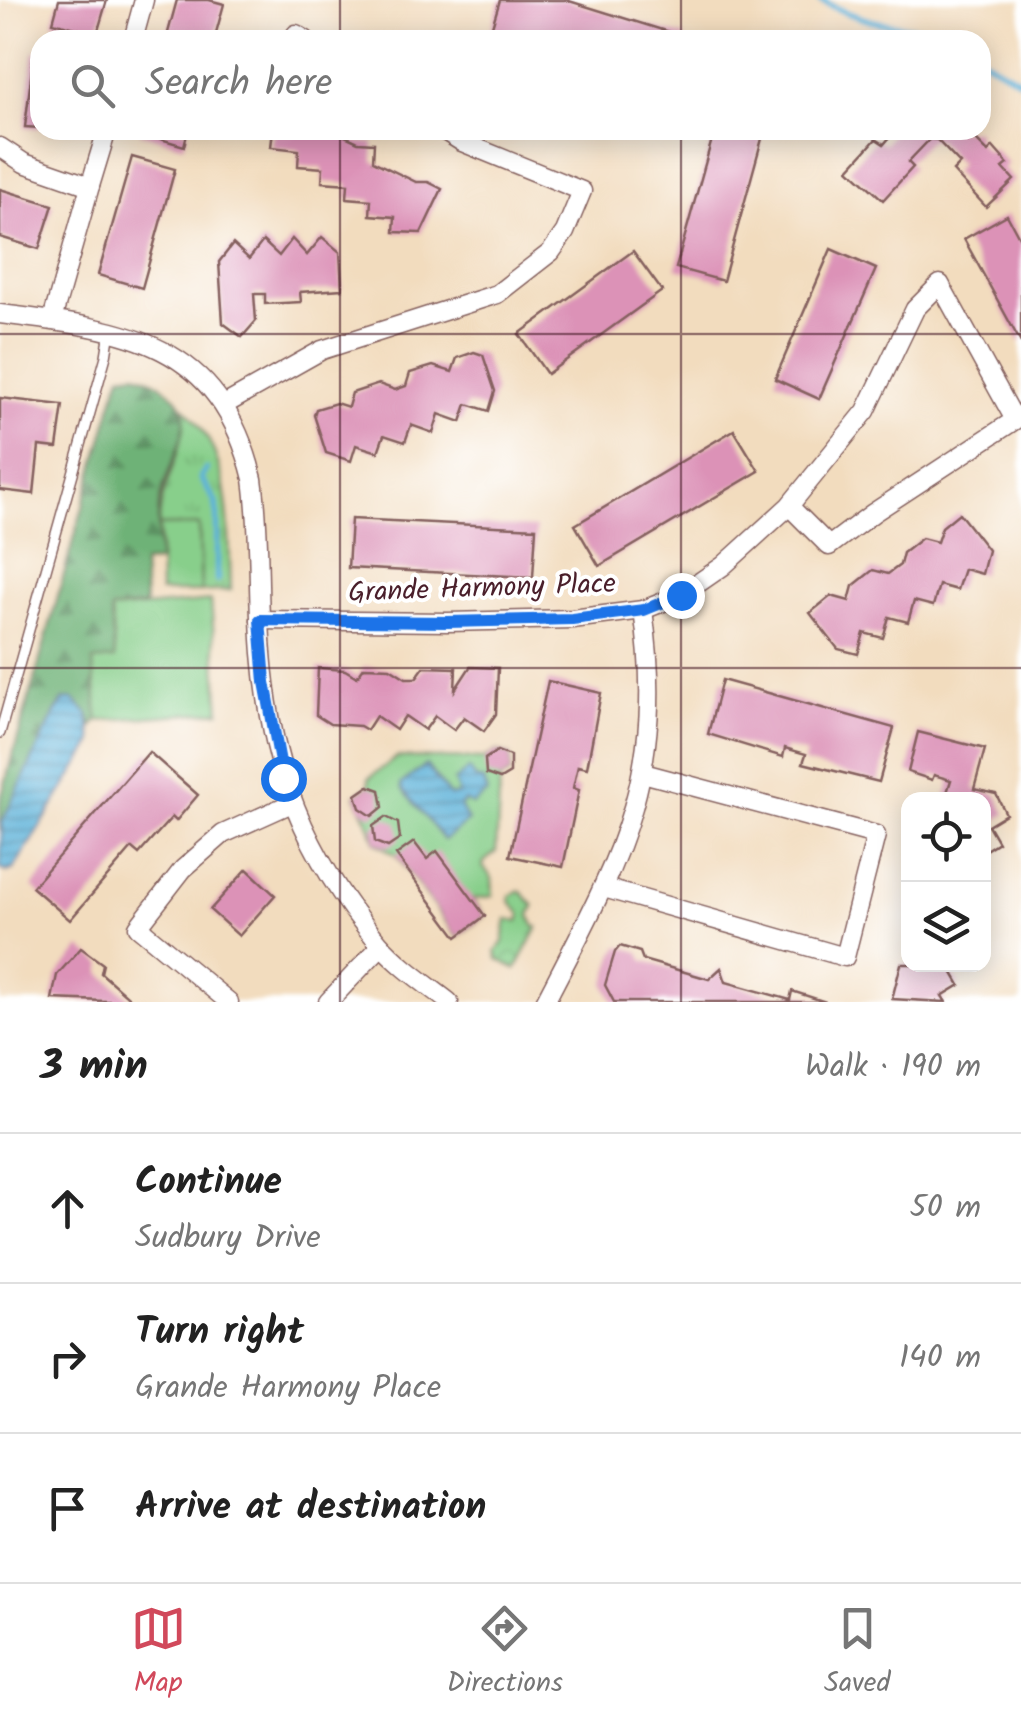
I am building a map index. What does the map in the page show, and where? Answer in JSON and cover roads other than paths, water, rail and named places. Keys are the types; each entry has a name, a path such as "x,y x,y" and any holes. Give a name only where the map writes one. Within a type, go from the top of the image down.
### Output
{"street":[{"path":"135,30 144,0"},
{"path":"52,320 103,140"},
{"path":"224,404 322,350 497,294 551,252 565,232 582,191 459,140"},
{"path":"0,147 24,163 90,186"},
{"name":"Grande Harmony Place","path":"260,620 572,619 644,610 681,595 723,566 790,506 866,411 914,309 940,284 1015,420 872,513 829,546 790,506"},
{"path":"0,314 110,331 160,348 198,375 224,404 246,450 253,479 265,682 274,739 292,803 331,878 381,946 449,1002"},
{"path":"545,1002 604,888 630,824 643,773 652,690 644,610"},
{"path":"604,888 846,957 876,835 643,773"},
{"path":"228,1002 138,927 183,869 224,834 292,803"},
{"path":"328,1002 381,946"}],"lane":[{"path":"0,733 110,331"}],"water":[{"path":"73,699 88,714 93,742 14,869 7,872 0,869 2,822 56,711 64,700"},
{"path":"426,765 450,796 459,794 454,781 469,769 476,779 484,781 487,793 472,805 465,801 460,806 468,821 444,840 402,789 401,784"}],"waterway":[{"path":"820,0 861,18 921,30"},
{"path":"991,64 1021,81"},
{"path":"206,469 201,478 217,510 217,580"}]}
